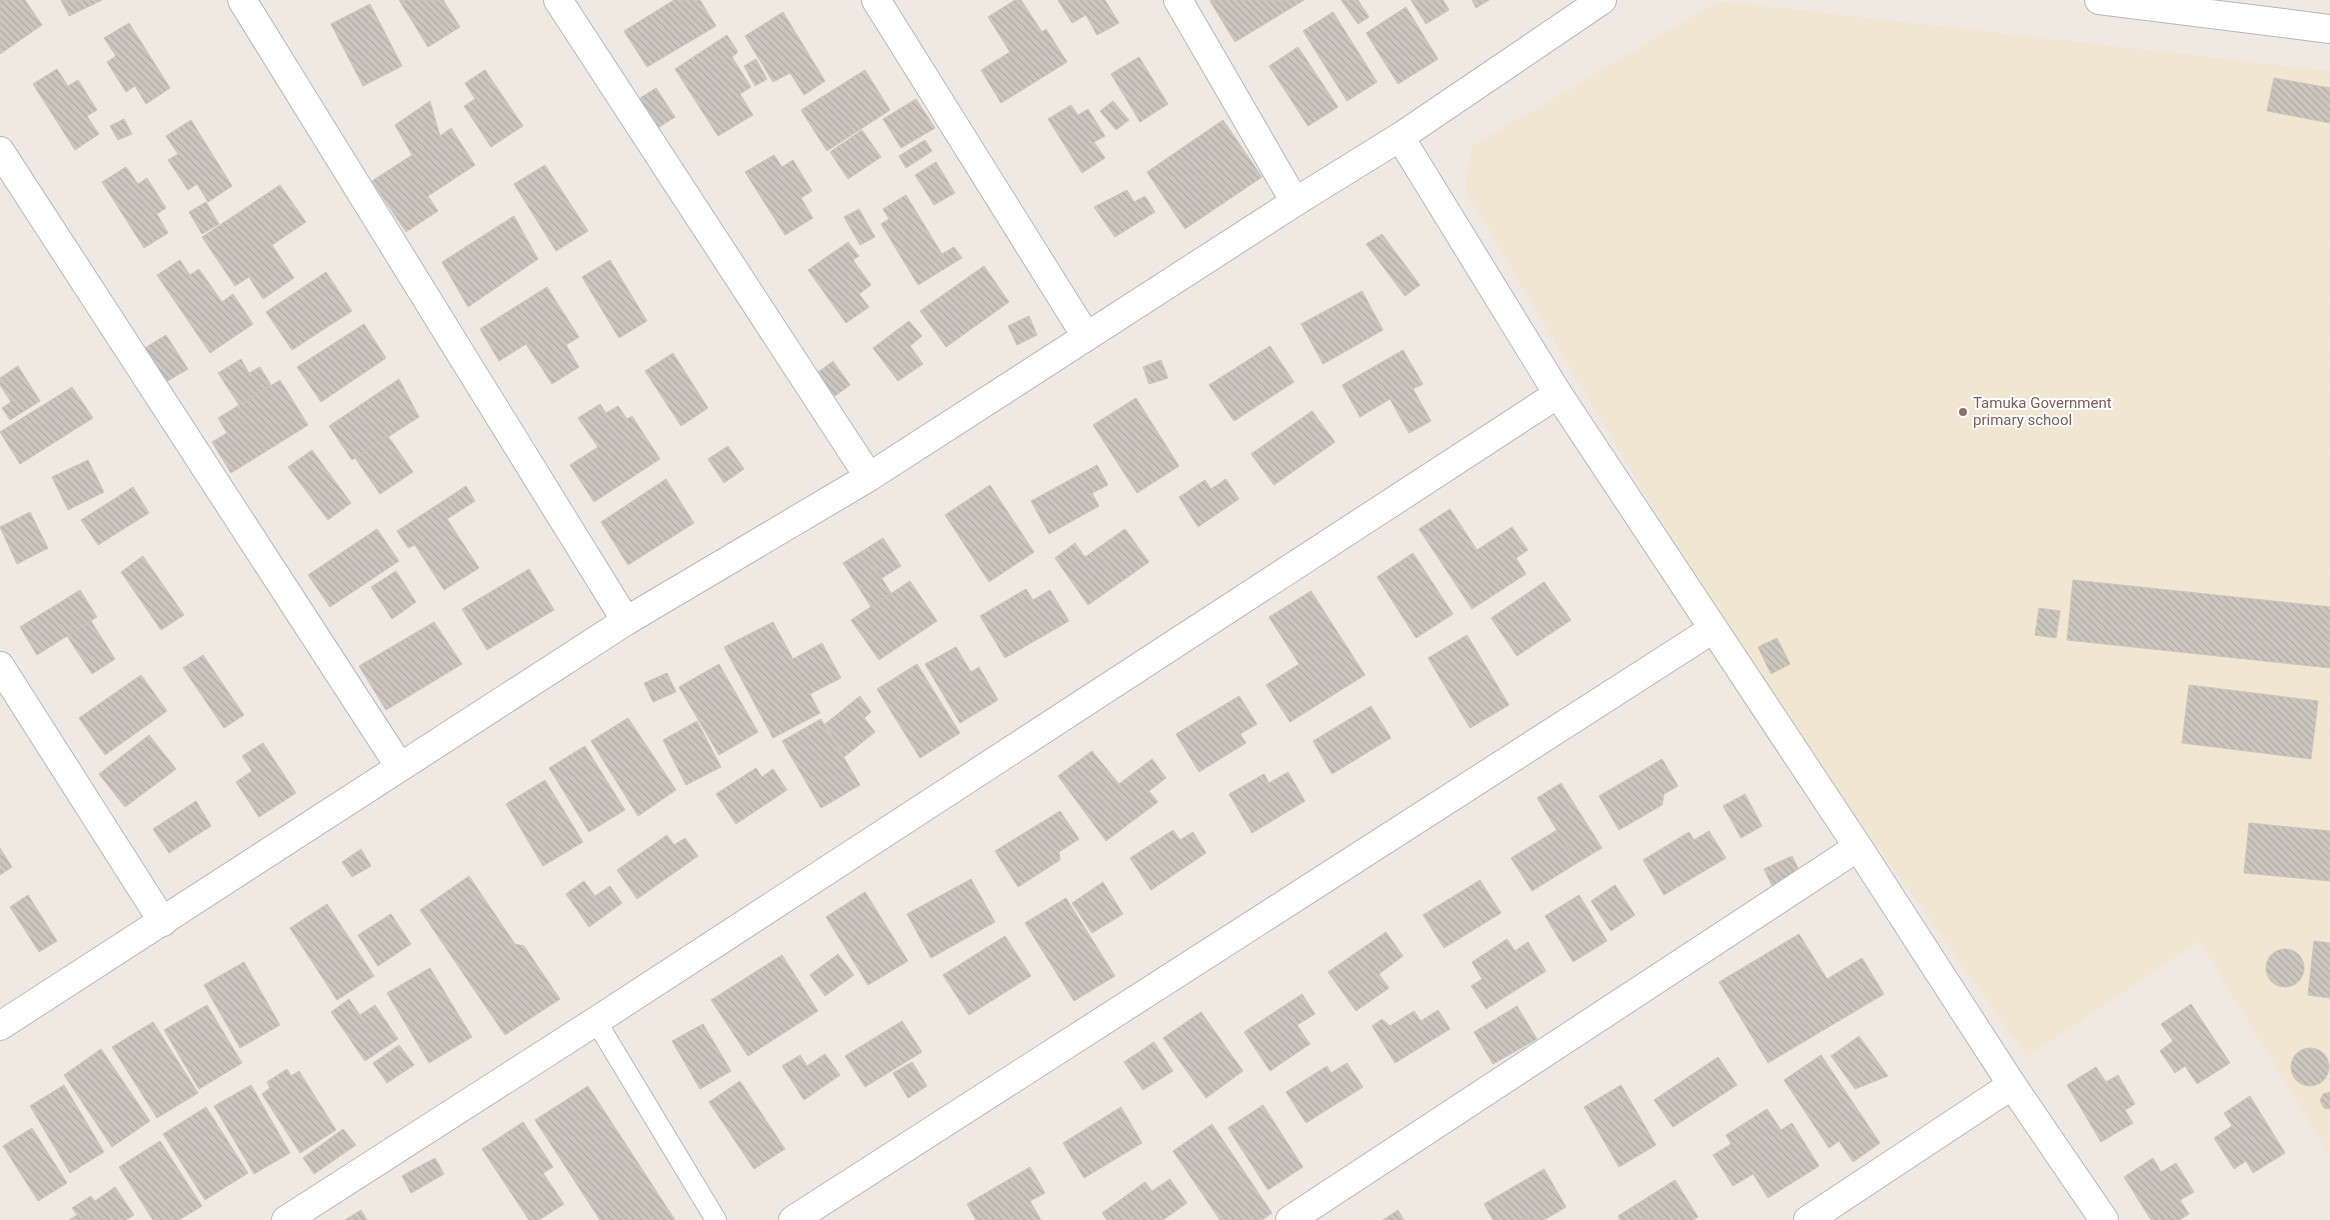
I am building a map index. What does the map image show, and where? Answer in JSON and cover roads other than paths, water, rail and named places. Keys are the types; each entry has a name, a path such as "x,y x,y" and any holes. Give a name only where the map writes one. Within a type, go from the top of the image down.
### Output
{"street":[{"path":"242,0 626,621"},
{"path":"558,0 869,477"},
{"path":"876,0 1086,336"},
{"path":"1178,0 1295,202"},
{"path":"0,1026 626,621 869,477 1295,202 1400,137 1602,0"},
{"path":"2099,0 2330,29"},
{"path":"1400,137 1558,394 1858,847 2012,1085 2104,1220"},
{"path":"0,150 400,768"},
{"path":"286,1220 596,1021 1558,394"},
{"path":"793,1220 1713,629"},
{"path":"0,666 163,922"},
{"path":"1290,1220 1858,847"},
{"path":"1808,1220 2012,1085"}],"lane":[{"path":"596,1021 716,1220"}],"place":[{"name":"Tamuka Government primary school","path":"1963,412"}]}
